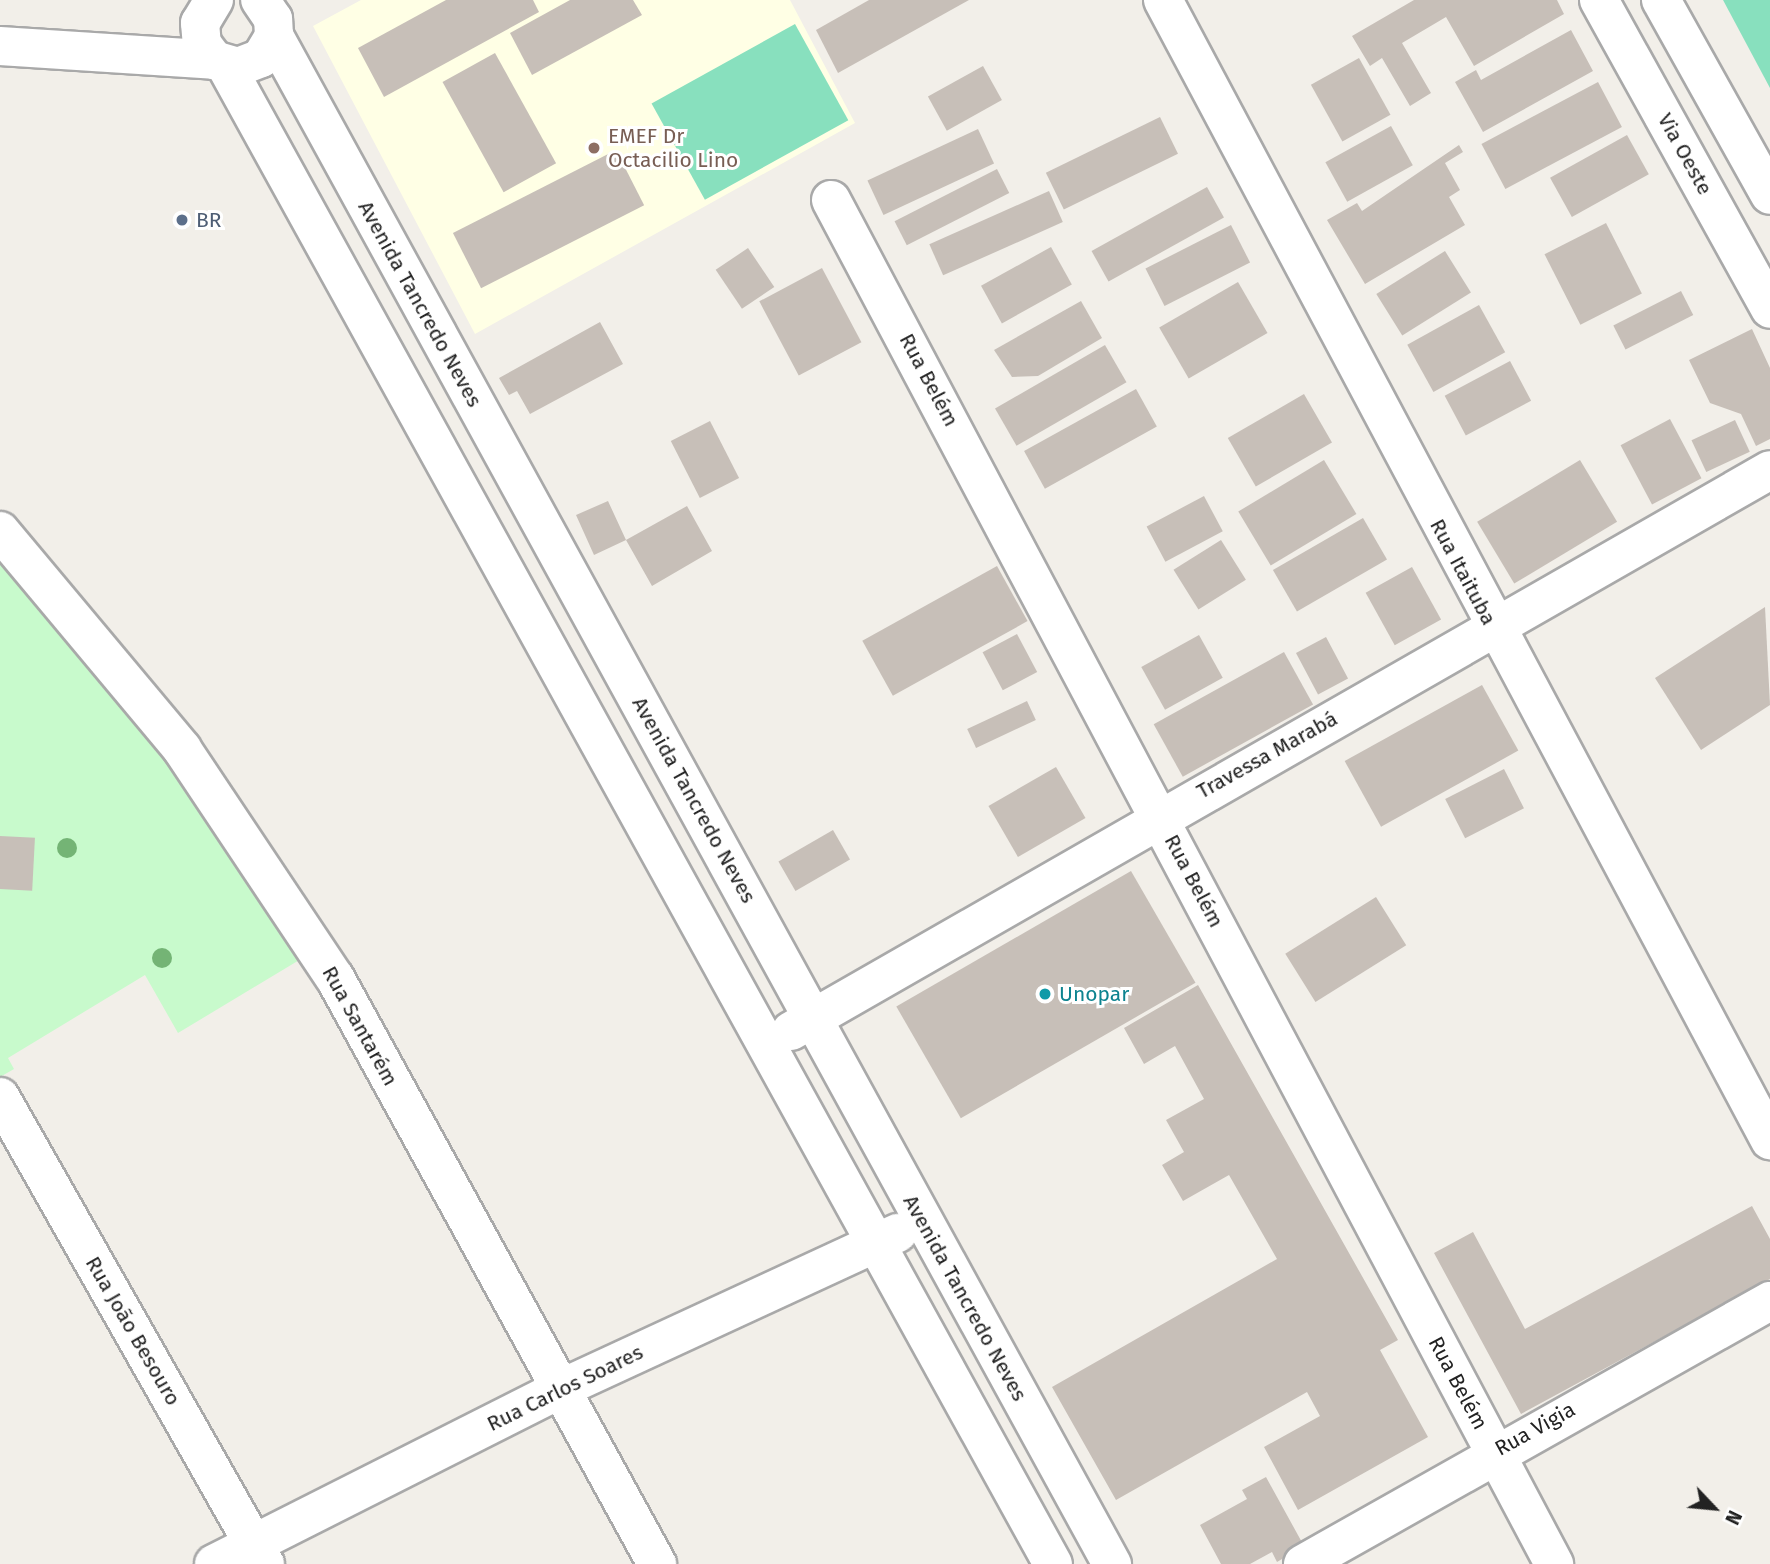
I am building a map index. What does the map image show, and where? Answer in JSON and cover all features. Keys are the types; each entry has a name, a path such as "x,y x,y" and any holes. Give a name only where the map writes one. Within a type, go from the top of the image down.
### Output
{"street":[{"name":"Rua Itaituba","path":"1163,0 1493,628 1770,1140"},
{"name":"Via Oeste","path":"1599,0 1770,309"},
{"path":"1661,0 1770,195"},
{"path":"138,54 202,10"},
{"path":"202,10 202,44 220,63 344,281 1053,1564"},
{"path":"0,46 138,54 251,65 273,12"},
{"name":"Avenida Tancredo Neves","path":"273,12 392,254 814,1018 921,1221 1112,1564"},
{"name":"Rua Belém","path":"831,200 1160,816 1554,1564"},
{"path":"344,281 392,254"},
{"name":"Travessa Marabá","path":"767,1045 1160,816 1770,470"},
{"name":"Rua Santarém","path":"0,531 182,749 335,978 657,1564"},
{"name":"Rua João Besouro","path":"0,1097 260,1554"},
{"name":"Rua Carlos Soares","path":"214,1564 260,1554 560,1389 921,1221"},
{"name":"Rua Vigia","path":"1303,1564 1494,1451 1770,1301"}],"shaded area":[{"name":"EMEF Dr Octacilio Lino","path":"361,0 790,0 855,123 475,334 313,26"}],"green space":[{"path":"1723,0 1770,0 1770,88"},
{"path":"795,24 848,120 705,200 652,104"},
{"path":"0,542 166,743 301,959 178,1033 145,975 8,1058 14,1069 0,1077"}],"building":[{"path":"446,0 533,0 539,12 384,97 358,48"},
{"path":"570,0 633,0 642,15 532,75 510,33"},
{"path":"869,0 969,0 838,73 816,30"},
{"path":"1414,0 1557,0 1564,14 1474,66 1446,17 1402,43 1431,93 1410,106 1382,58 1370,66 1352,36"},
{"path":"1571,30 1593,71 1483,132 1455,82 1476,70 1481,80"},
{"path":"495,53 556,163 504,192 443,82"},
{"path":"1359,58 1391,115 1342,142 1311,85"},
{"path":"983,66 1002,100 947,131 928,97"},
{"path":"1598,82 1622,127 1505,189 1481,144"},
{"path":"1160,117 1178,154 1064,210 1046,173"},
{"path":"1391,126 1413,165 1347,202 1325,162"},
{"path":"978,129 994,163 883,215 867,181"},
{"path":"1627,135 1649,174 1572,217 1550,178"},
{"path":"1459,145 1463,152 1445,163 1460,190 1449,197 1465,225 1365,284 1327,220 1357,203 1362,211"},
{"path":"616,150 644,205 481,288 453,233"},
{"path":"997,169 1009,193 907,245 895,221"},
{"path":"1207,187 1224,218 1109,282 1092,251"},
{"path":"1049,191 1063,222 943,275 929,244"},
{"path":"1606,223 1642,293 1580,325 1545,254"},
{"path":"1231,225 1250,262 1165,306 1145,269"},
{"path":"1051,247 1072,285 1002,323 981,286"},
{"path":"748,248 774,287 742,309 716,270"},
{"path":"1445,251 1471,293 1402,335 1376,294"},
{"path":"822,268 861,342 799,376 759,301"},
{"path":"1238,282 1268,333 1189,379 1159,328"},
{"path":"1681,291 1693,315 1626,350 1613,326"},
{"path":"1081,301 1102,338 1038,376 1012,377 994,350"},
{"path":"1479,305 1505,352 1433,392 1407,345"},
{"path":"600,322 623,364 530,414 517,391 509,395 499,378"},
{"path":"1752,329 1770,368 1770,439 1756,446 1741,414 1710,403 1689,360"},
{"path":"1105,345 1126,382 1017,446 995,408"},
{"path":"1510,361 1531,401 1466,435 1445,396"},
{"path":"1136,389 1157,427 1045,489 1024,451"},
{"path":"1304,394 1332,442 1256,486 1228,438"},
{"path":"1670,419 1701,478 1652,504 1621,445"},
{"path":"1735,420 1750,452 1706,472 1691,440"},
{"path":"710,421 739,478 700,498 671,441"},
{"path":"1324,460 1356,514 1271,566 1238,512"},
{"path":"1580,460 1617,522 1514,584 1477,522"},
{"path":"1204,496 1223,531 1165,562 1147,527"},
{"path":"608,501 626,540 594,555 576,515"},
{"path":"687,506 712,551 652,586 626,540"},
{"path":"1363,518 1387,560 1297,612 1273,570"},
{"path":"1221,540 1246,580 1198,610 1174,570"},
{"path":"997,566 1028,621 893,696 862,641"},
{"path":"1412,567 1441,619 1395,645 1366,593"},
{"path":"1765,607 1770,705 1701,750 1655,678"},
{"path":"1017,634 1037,672 1003,690 983,652"},
{"path":"1199,635 1223,678 1165,710 1141,667"},
{"path":"1326,637 1348,678 1318,694 1296,653"},
{"path":"1284,652 1313,704 1183,777 1154,724"},
{"path":"1482,685 1518,751 1381,827 1345,761"},
{"path":"1027,701 1036,720 976,748 967,729"},
{"path":"1056,767 1086,818 1018,857 988,806"},
{"path":"1504,769 1524,808 1465,838 1445,799"},
{"path":"833,830 850,859 795,891 778,862"},
{"path":"0,836 35,838 32,891 0,889"},
{"name":"Unopar","path":"1131,871 1196,983 961,1118 896,1006"},
{"path":"1376,897 1406,945 1315,1002 1285,954"},
{"path":"1198,985 1398,1340 1380,1350 1428,1437 1298,1510 1264,1447 1320,1416 1307,1392 1116,1500 1052,1387 1277,1259 1229,1175 1183,1201 1162,1165 1184,1152 1166,1120 1204,1099 1175,1046 1144,1064 1124,1028"},
{"path":"1752,1206 1770,1239 1770,1279 1521,1414 1434,1253 1473,1232 1525,1329"},
{"path":"1266,1477 1304,1546 1277,1562 1272,1552 1250,1564 1221,1564 1200,1525 1247,1499 1242,1490"}],"place":[{"name":"EMEF Dr Octacilio Lino","path":"594,148"},
{"name":"BR","path":"182,220"},
{"name":"Unopar","path":"1045,994"}]}
